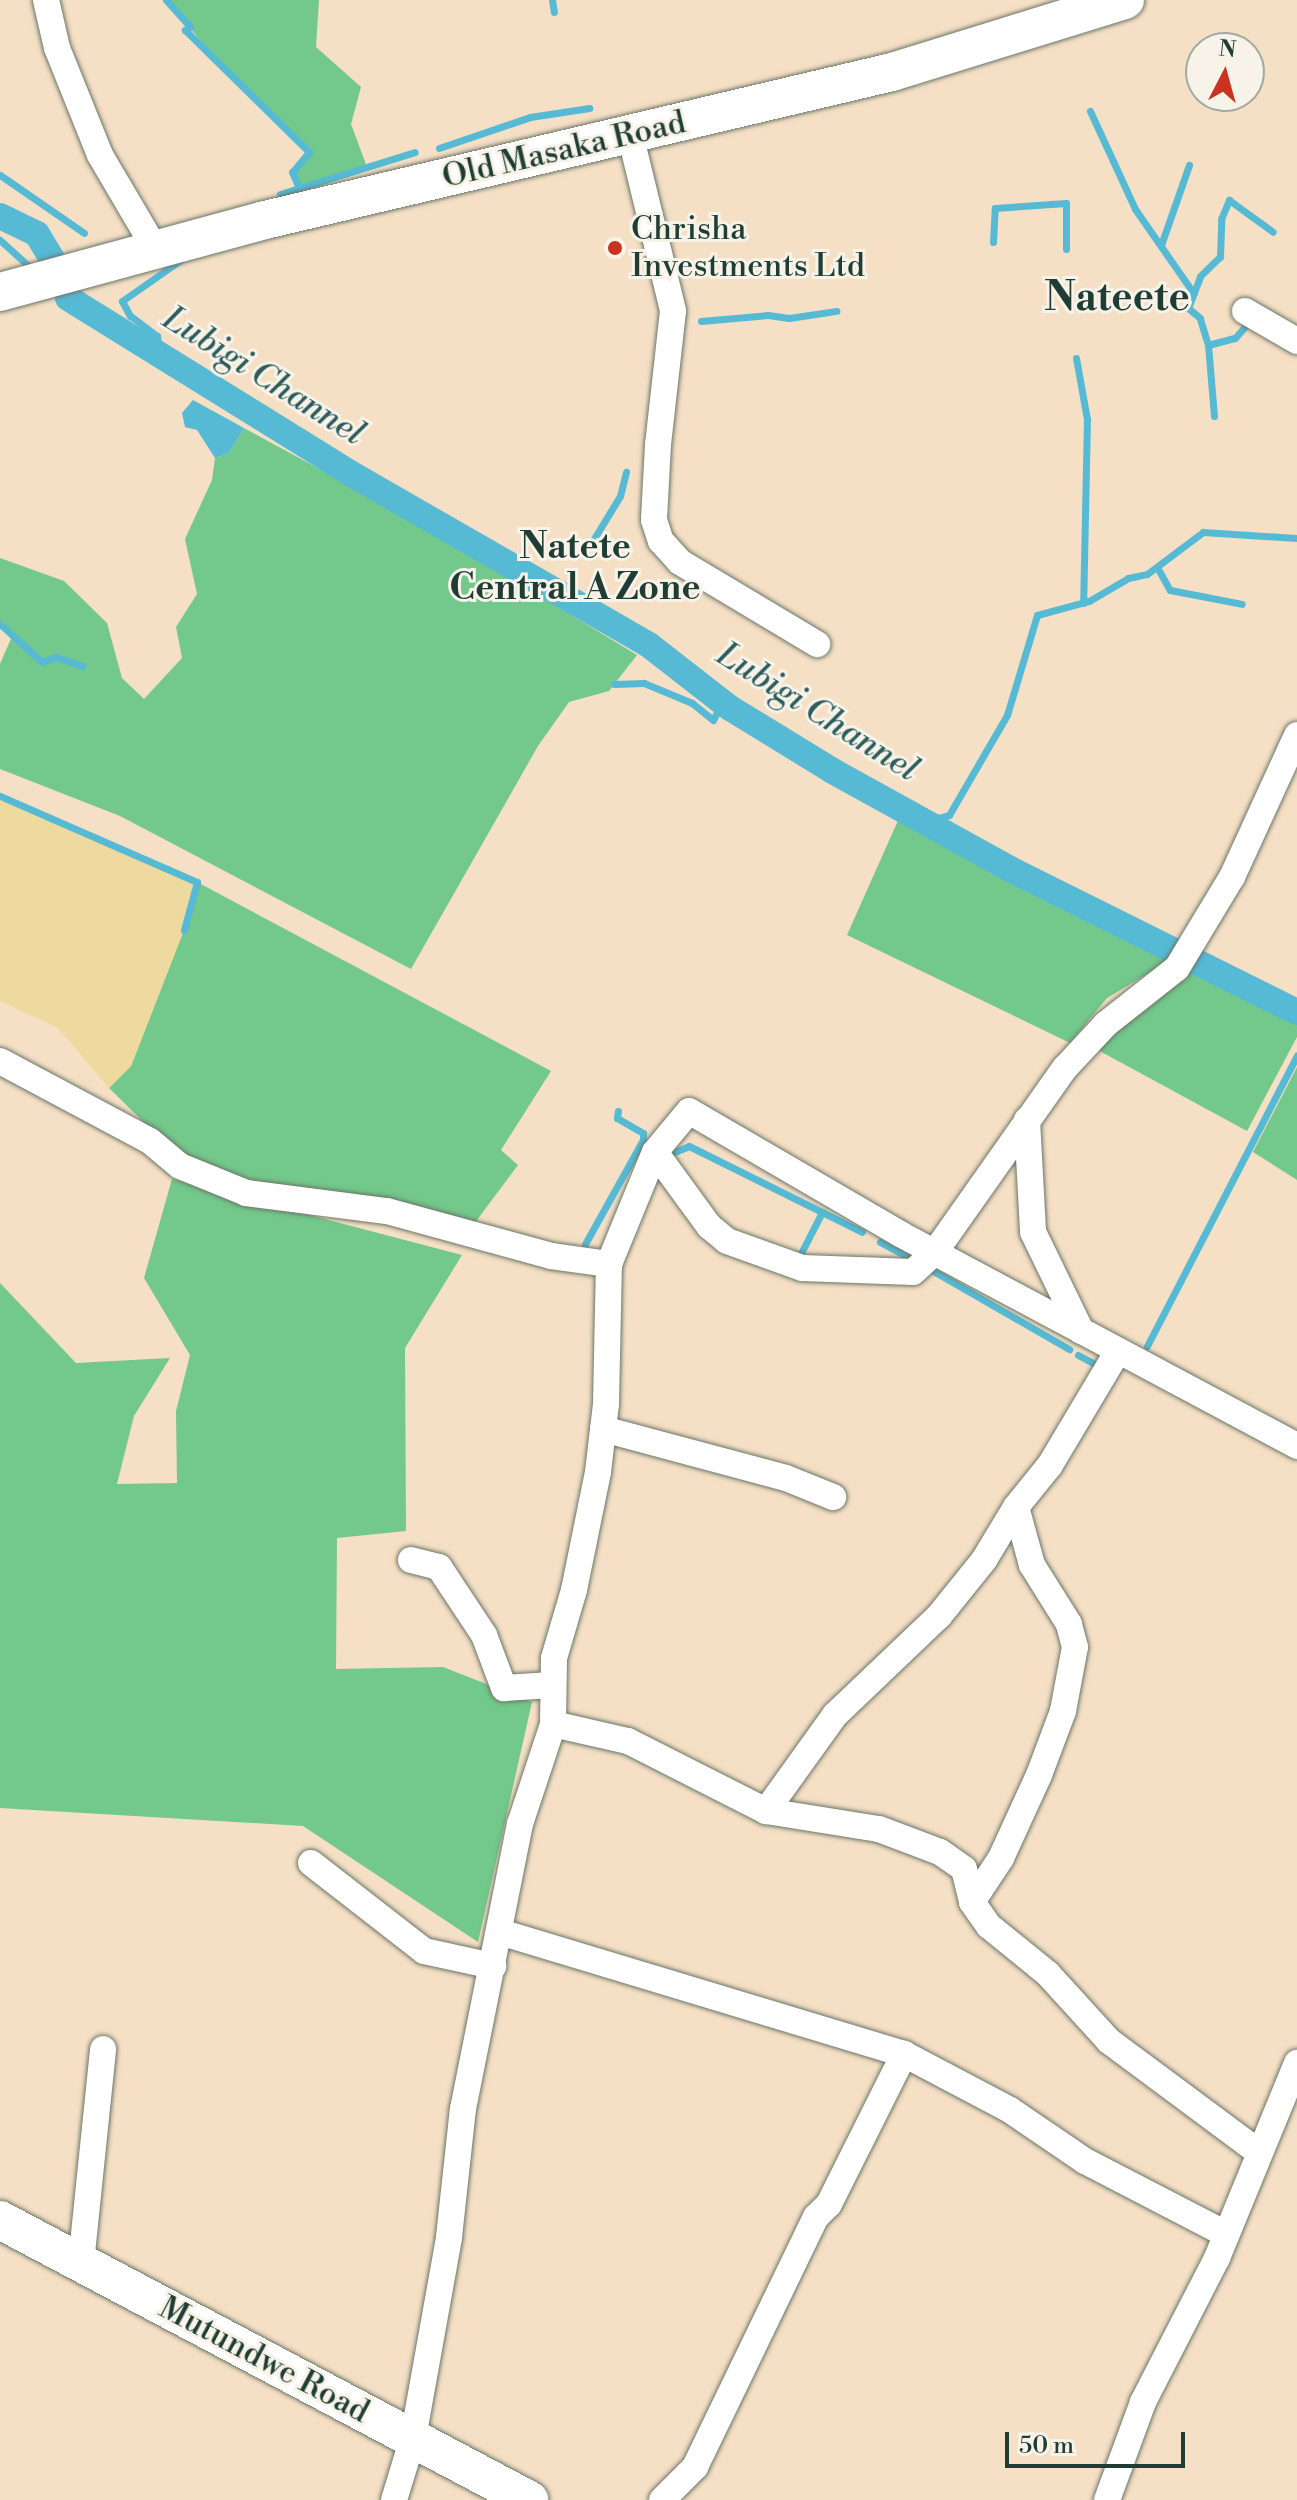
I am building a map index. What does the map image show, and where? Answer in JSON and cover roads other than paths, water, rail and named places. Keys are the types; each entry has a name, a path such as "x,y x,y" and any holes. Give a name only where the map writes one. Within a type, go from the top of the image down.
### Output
{"main road":[{"name":"Old Masaka Road","path":"0,292 156,250 892,72 1125,0"},
{"name":"Mutundwe Road","path":"0,2220 529,2500"}],"street":[{"path":"46,0 57,48 100,155 156,250"},
{"path":"630,134 673,311 657,456 654,520 661,541 680,562 817,644"},
{"path":"1245,311 1297,341"},
{"path":"655,1152 709,1226 727,1241 802,1268 913,1272 935,1252 1065,1068 1106,1024 1177,968 1232,877 1297,735"},
{"path":"0,1061 150,1141 180,1166 246,1193 387,1211 551,1256 609,1264"},
{"path":"394,2500 413,2438 449,2237 463,2109 520,1824 553,1724 552,1685 603,1429 609,1264 655,1152 689,1111 935,1252 1297,1446"},
{"path":"1027,1120 1033,1232 1081,1331"},
{"path":"766,1811 835,1715 959,1593 1016,1507 1050,1465 1118,1351"},
{"path":"603,1429 786,1478 833,1497"},
{"path":"972,1902 1001,1858 1039,1775 1063,1711 1075,1647 1069,1624 1032,1565 1016,1507"},
{"path":"411,1560 439,1567 484,1635 504,1688 552,1685"},
{"path":"553,1724 628,1741 766,1811 879,1829 940,1852 964,1869 972,1902 989,1926 1048,1974 1109,2041 1257,2151"},
{"path":"311,1863 424,1951 493,1966"},
{"path":"500,1932 904,2054 1010,2110 1085,2161 1226,2234"},
{"path":"81,2263 103,2049"},
{"path":"662,2500 695,2467 816,2217 829,2204 904,2054"},
{"path":"1107,2500 1143,2402 1226,2234 1257,2151 1297,2063"}],"water":[{"path":"193,400 244,428 229,453 215,458 197,430 185,427 182,413"}],"waterway":[{"path":"166,0 190,27 185,30 309,152 292,172 299,188"},
{"path":"552,0 554,12"},
{"path":"439,148 530,117 589,108"},
{"path":"1090,111 1135,209 1194,294"},
{"path":"280,194 415,152"},
{"path":"1161,245 1189,165"},
{"path":"0,175 84,233"},
{"path":"1214,416 1208,345 1200,318 1188,308 1200,276 1220,257 1221,219 1229,200 1273,232"},
{"path":"993,242 995,208 1066,203 1066,249"},
{"name":"Lubigi Channel","path":"0,216 37,234 54,262"},
{"path":"0,240 33,270"},
{"path":"159,354 157,336 130,316 122,301 182,259"},
{"name":"Lubigi Channel","path":"68,298 350,473 649,645 730,708 831,770 1010,869 1297,1012"},
{"path":"701,321 768,315 789,318 836,311"},
{"path":"1208,345 1235,338 1250,321"},
{"path":"1076,358 1087,419 1083,603"},
{"path":"592,542 620,496 626,472"},
{"path":"923,822 949,815 1007,715 1037,615 1089,601 1128,578 1147,574 1203,532 1297,538"},
{"path":"1157,567 1170,590 1242,604"},
{"path":"0,624 42,662 56,657 82,666"},
{"path":"614,684 644,683 692,703 713,720 722,702"},
{"path":"0,796 197,882 184,930"},
{"path":"1147,1346 1297,1055"},
{"path":"585,1244 643,1140 643,1133 617,1118 618,1111"},
{"path":"672,1153 689,1146 862,1232"},
{"path":"798,1259 822,1212"},
{"path":"880,1242 917,1262"},
{"path":"928,1268 1069,1349"},
{"path":"1078,1355 1101,1367"}],"place":[{"name":"Chrisha Investments Ltd","path":"615,248"}],"district":[{"name":"Nateete","path":"1117,298"},
{"name":"Natete Central A Zone","path":"575,568"}]}
